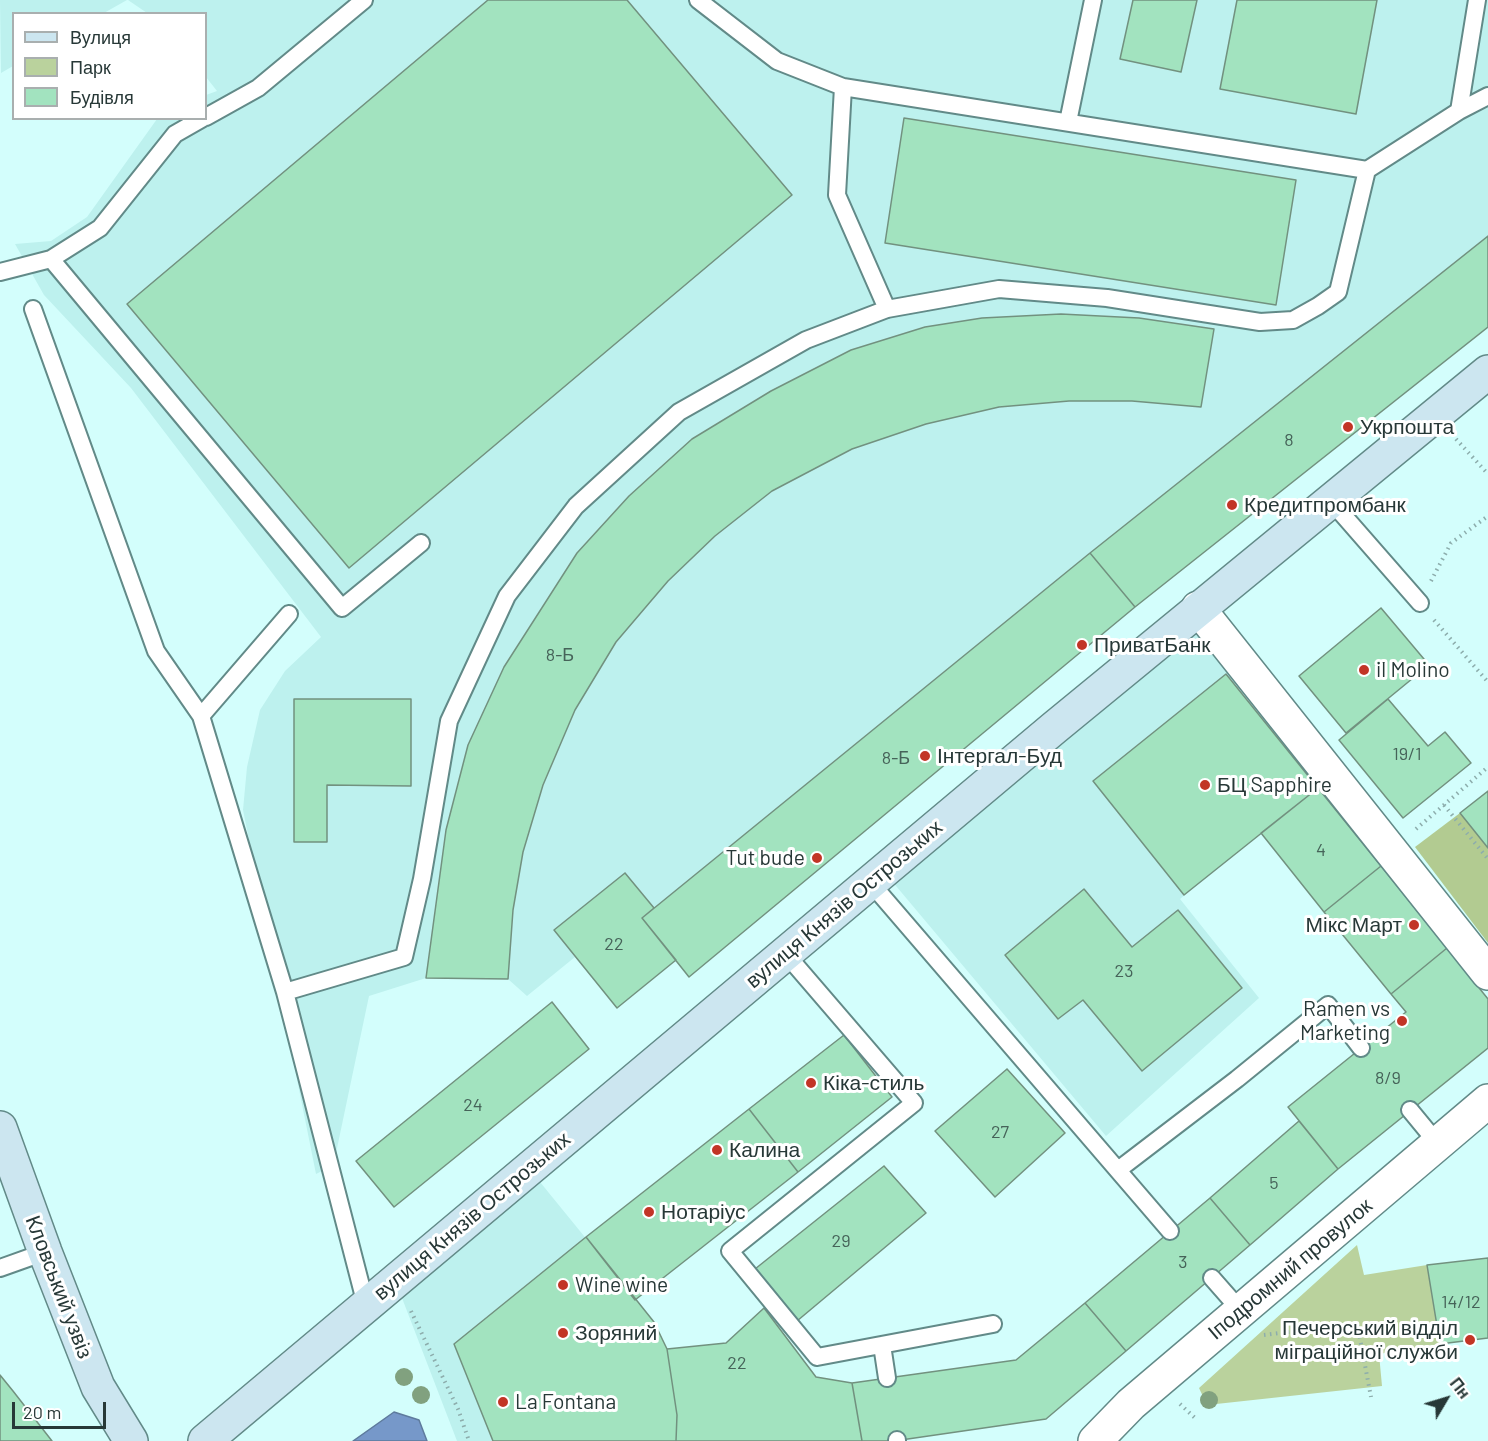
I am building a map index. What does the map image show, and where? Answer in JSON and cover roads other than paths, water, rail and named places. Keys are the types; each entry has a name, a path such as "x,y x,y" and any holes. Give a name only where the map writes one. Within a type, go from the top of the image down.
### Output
{"main road":[{"name":"вулиця Князів Острозьких","path":"205,1441 1198,608 1488,372"},
{"name":"Кловський узвіз","path":"0,1128 98,1387 131,1441"}],"street":[{"path":"1198,608 1488,972"},
{"name":"Іподромний провулок","path":"1095,1441 1131,1404 1249,1321 1438,1144 1485,1110"}],"lane":[{"path":"207,116 258,88 364,0"},
{"path":"698,0 777,62 843,87 1367,170 1459,111 1488,96"},
{"path":"1068,122 1093,0"},
{"path":"1459,111 1478,0"},
{"path":"843,87 837,195 887,309"},
{"path":"0,272 51,259 100,228 175,134 200,120"},
{"path":"285,992 404,957 422,879 449,721 507,596 576,506 680,412 806,340 887,309 999,289 1107,298 1260,322 1293,320 1338,292 1367,170"},
{"path":"51,259 342,608 421,543"},
{"path":"33,309 156,651 201,716 285,992 366,1305"},
{"path":"1330,500 1420,603"},
{"path":"201,716 289,614"},
{"path":"870,882 1170,1231"},
{"path":"785,953 914,1103 730,1251 817,1357 993,1324"},
{"path":"1118,1170 1237,1079 1328,1005 1361,1048"},
{"path":"1410,1110 1438,1144"},
{"path":"0,1268 45,1252"},
{"path":"1212,1278 1249,1321"},
{"path":"882,1345 887,1378"}],"place":[{"name":"Укрпошта","path":"1348,427"},
{"name":"Кредитпромбанк","path":"1232,505"},
{"name":"ПриватБанк","path":"1082,645"},
{"name":"il Molino","path":"1364,670"},
{"name":"Інтергал-Буд","path":"925,756"},
{"name":"БЦ Sapphire","path":"1205,785"},
{"name":"Tut bude","path":"817,858"},
{"name":"Мікс Март","path":"1414,925"},
{"name":"Ramen vs Marketing","path":"1402,1021"},
{"name":"Кіка-стиль","path":"811,1083"},
{"name":"Калина","path":"717,1150"},
{"name":"Нотаріус","path":"649,1212"},
{"name":"Wine wine","path":"563,1285"},
{"name":"Зоряний","path":"563,1333"},
{"name":"Печерський відділ міграційної служби","path":"1470,1340"},
{"name":"La Fontana","path":"503,1402"}]}
